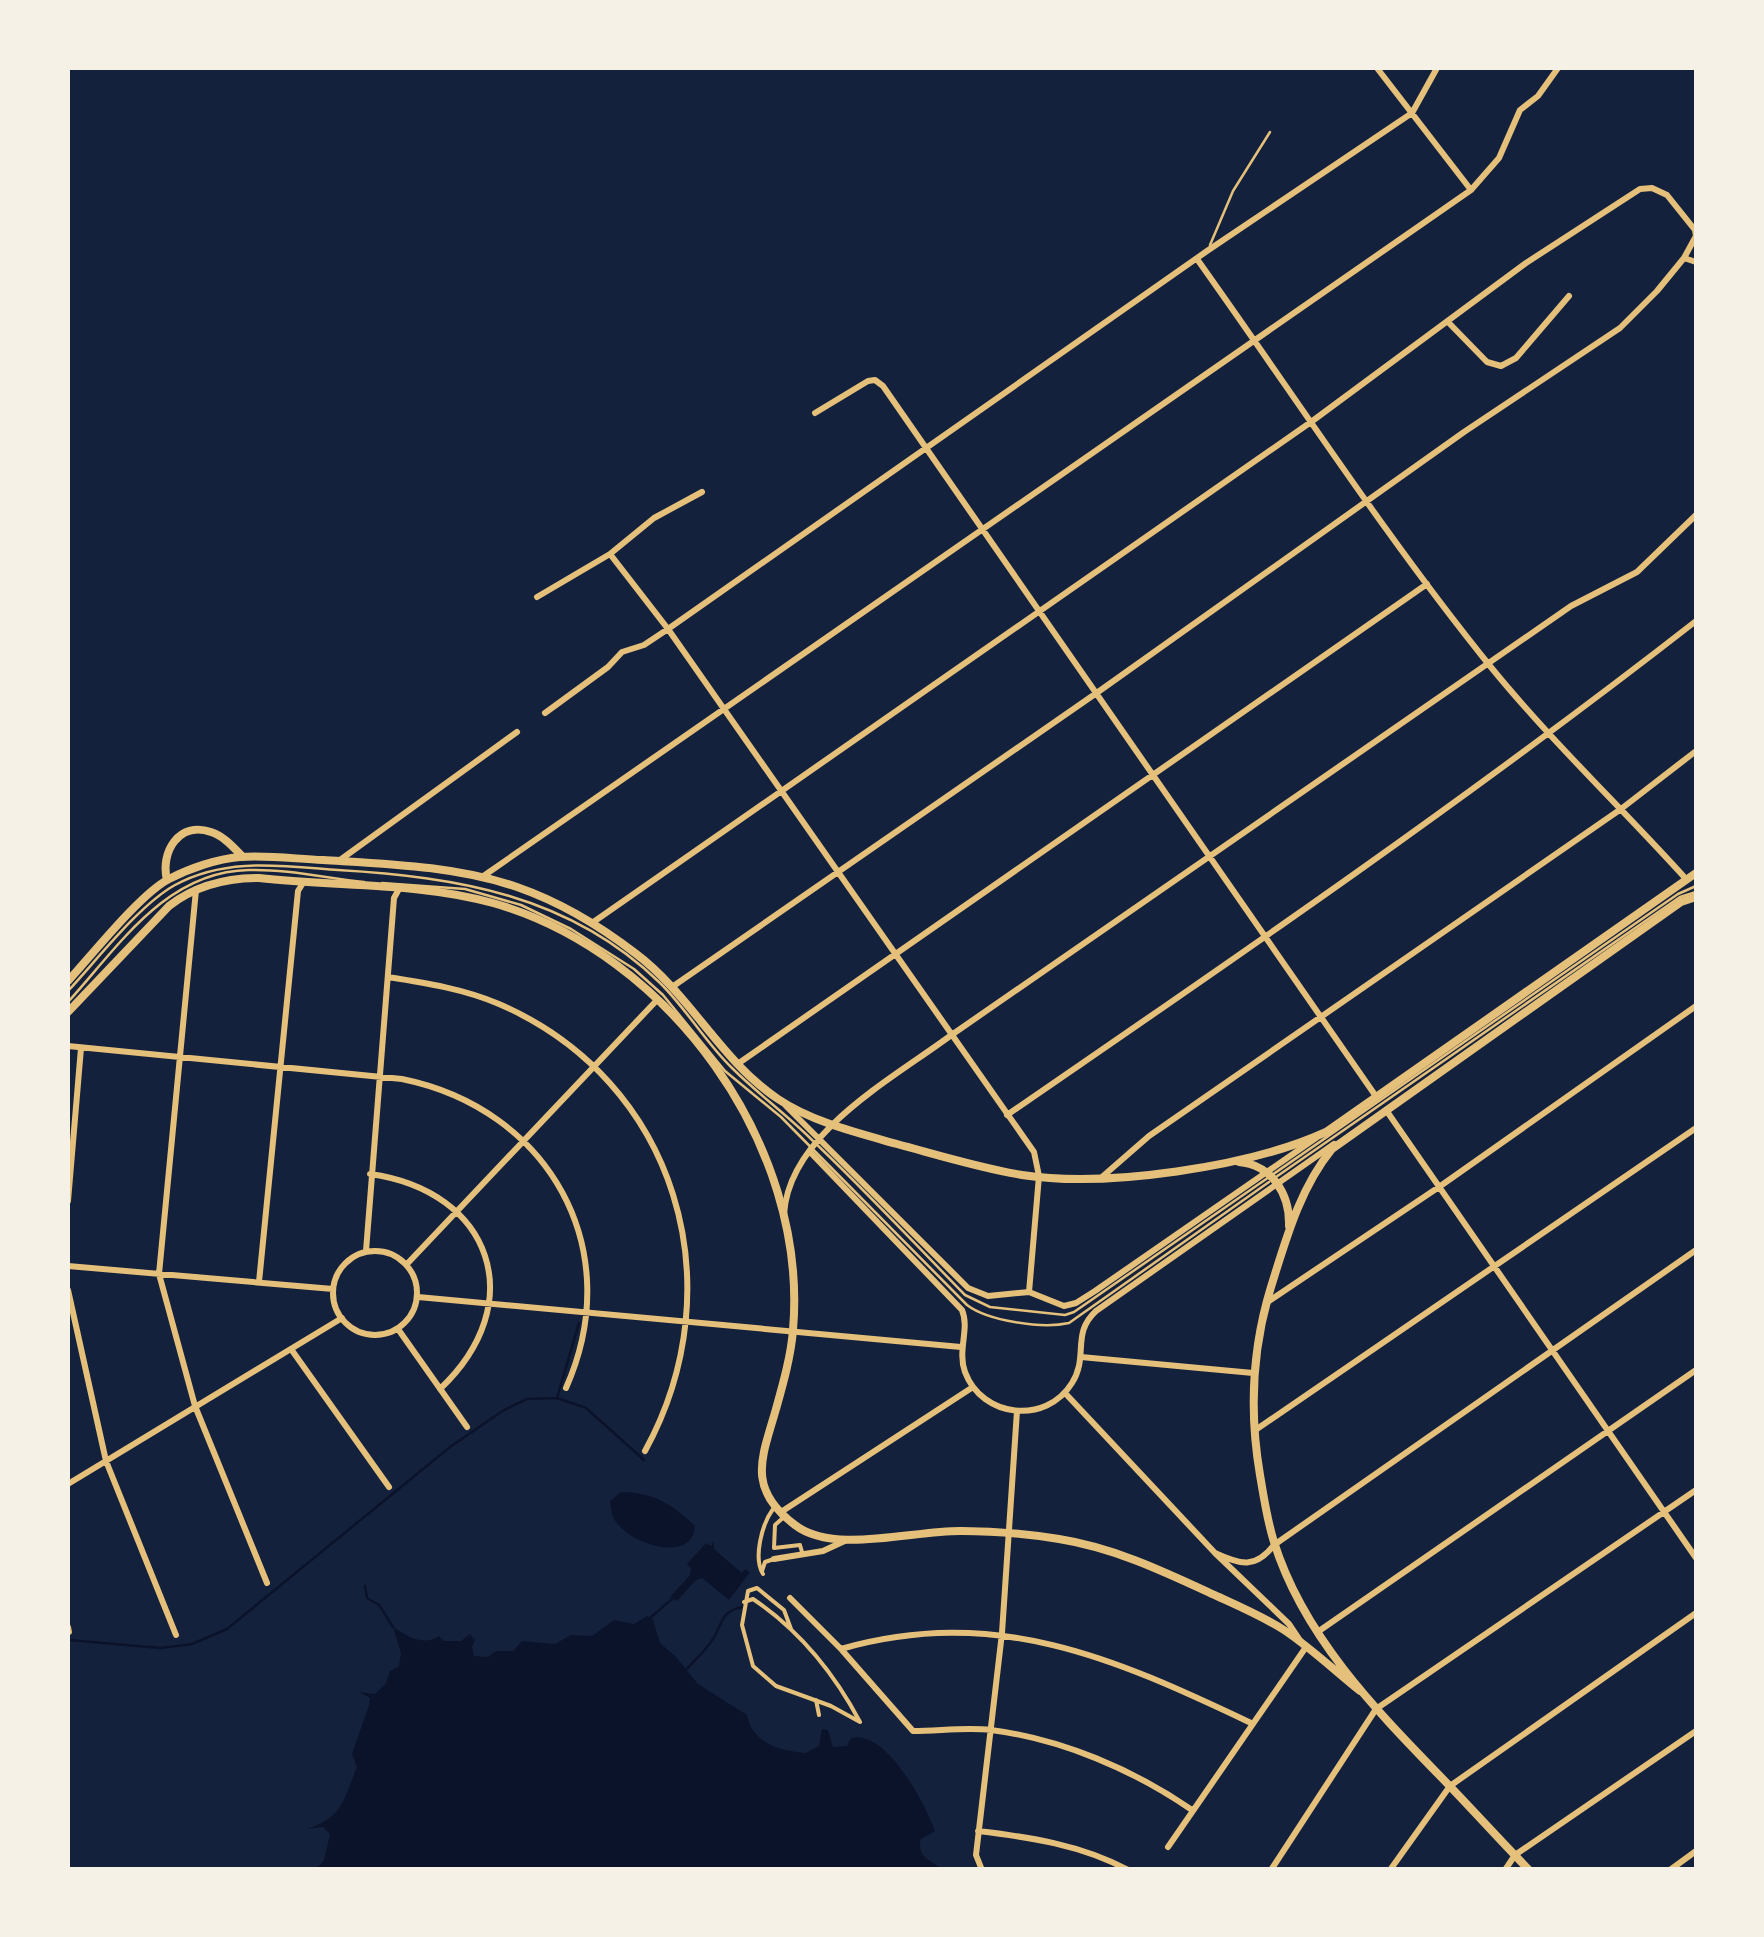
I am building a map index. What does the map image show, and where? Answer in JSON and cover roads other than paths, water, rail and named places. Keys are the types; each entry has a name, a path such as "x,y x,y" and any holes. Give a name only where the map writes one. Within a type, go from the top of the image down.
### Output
{"main road":[{"path":"176,884 164,858 178,837 194,830 216,834 244,857"},
{"path":"68,981 142,901 208,864 244,857 338,861 482,877 522,889 592,922 639,956 672,987 738,1063 778,1098 834,1123 966,1162 1039,1176 1102,1177 1220,1162 1326,1132 1696,872"},
{"path":"68,1012 158,915 196,889 245,878 466,896 538,920 603,955 657,1000 726,1082 764,1154 784,1219 793,1290 793,1332 761,1456 763,1485 781,1512 796,1526 817,1536 849,1539 924,1532 1007,1533 1078,1542 1128,1558 1274,1624 1360,1691"},
{"path":"176,884 196,889"},
{"path":"1529,1870 1376,1710 1298,1598 1274,1545 1254,1432 1254,1373 1266,1303 1288,1233 1317,1170 1344,1138 1696,894"},
{"path":"1220,1162 1247,1162 1272,1177 1287,1205 1288,1233"}],"street":[{"path":"1377,68 1470,190"},
{"path":"545,714 622,652 644,645 668,629 1197,258 1412,113 1437,68"},
{"path":"482,877 1470,190 1499,158 1520,110 1538,96 1558,68"},
{"path":"592,922 1311,422 1526,263 1562,243 1630,192 1652,188 1661,191 1684,215 1696,236 1684,258 1658,291 1620,328 1464,432 672,987"},
{"path":"1197,258 1367,503 1488,664 1548,736 1686,878"},
{"path":"1684,258 1696,262"},
{"path":"1448,322 1488,362 1501,366 1516,358 1569,296"},
{"path":"815,413 868,381 875,380 883,386 1375,1095"},
{"path":"537,597 610,554 654,518 702,492"},
{"path":"784,1219 785,1197 814,1145 834,1123 950,1036 1571,606 1637,572 1696,515"},
{"path":"610,554 668,629 1034,1152 1039,1176 1028,1292"},
{"path":"738,1063 1428,584"},
{"path":"1007,1114 1266,937 1548,736 1696,621"},
{"path":"338,861 517,732"},
{"path":"1102,1177 1149,1136 1621,809 1696,752"},
{"path":"259,1282 298,891 303,883"},
{"path":"196,889 159,1274 194,1406 267,1583"},
{"path":"366,1252 394,898 399,890"},
{"path":"388,978 462,991 498,1004 564,1042 594,1068 641,1125 670,1182 686,1244 688,1321 669,1401 645,1451"},
{"path":"406,1264 657,1000"},
{"path":"1266,1303 1696,1006"},
{"path":"68,1046 379,1076 424,1084 466,1099 504,1122 550,1170 572,1212 586,1259 588,1311 579,1356 566,1388"},
{"path":"68,1201 80,1048"},
{"path":"778,1098 814,1145 959,1305 966,1320 961,1347 965,1372 973,1387 989,1402 1017,1411 1038,1409 1064,1393 1076,1376 1081,1330 1096,1311 1326,1132"},
{"path":"1386,1110 1696,1558"},
{"path":"1254,1432 1696,1128"},
{"path":"814,1145 968,1288 982,1295 1028,1292 1064,1306 1076,1303 1272,1177 1344,1138"},
{"path":"370,1174 415,1184 442,1198 472,1231 485,1258 490,1302 477,1346 440,1389"},
{"path":"1215,1553 1250,1565 1264,1557 1274,1545 1696,1250"},
{"path":"366,1252 388,1252 406,1264 416,1279 418,1296 413,1313 398,1329 368,1334 342,1318 334,1303 333,1289 343,1265 366,1252"},
{"path":"68,1266 333,1289"},
{"path":"68,1290 106,1461 176,1635"},
{"path":"418,1296 961,1347"},
{"path":"68,1484 342,1318"},
{"path":"398,1329 467,1427"},
{"path":"291,1349 389,1487"},
{"path":"1081,1356 1254,1373"},
{"path":"1319,1631 1696,1370"},
{"path":"778,1558 763,1566 763,1574 757,1562 766,1524 973,1387"},
{"path":"1064,1393 1215,1553 1289,1624 1304,1645 1168,1848"},
{"path":"982,1870 976,1855 1002,1633 1017,1411"},
{"path":"1271,1870 1376,1710 1696,1490"},
{"path":"781,1512 775,1525 774,1548 800,1545 803,1556"},
{"path":"766,1524 775,1525"},
{"path":"761,1535 774,1535"},
{"path":"758,1555 803,1556 849,1539"},
{"path":"778,1558 779,1547"},
{"path":"744,1602 753,1598 791,1629 824,1665 860,1722 776,1686 753,1666 744,1642 744,1602 748,1591 762,1591 784,1610 791,1629"},
{"path":"762,1591 766,1608"},
{"path":"790,1598 842,1649 913,1732 992,1730 1045,1742 1151,1784 1192,1810"},
{"path":"1390,1870 1450,1786 1696,1613"},
{"path":"842,1649 892,1636 1002,1633 1115,1662 1251,1723"},
{"path":"816,1700 820,1715"},
{"path":"1505,1870 1515,1855 1696,1731"},
{"path":"978,1831 1040,1840 1094,1855 1128,1870"},
{"path":"1670,1870 1696,1851"}],"lane":[{"path":"1207,252 1234,191 1270,132"},
{"path":"68,991 149,905 176,884 219,869 241,865 313,867 453,881 495,890 547,908 590,930 656,980 729,1066 970,1299 997,1308 1060,1315 1074,1312 1674,901 1696,894"},
{"path":"68,1002 176,884 224,872 263,870 493,896 550,917 634,970 663,996 726,1070 814,1145 976,1312 996,1319 1059,1325 1076,1318 1678,894 1696,886"}],"water":[{"path":"621,1492 643,1494 670,1506 695,1526 691,1538 671,1548 630,1535 612,1513 610,1501"},
{"path":"714,1541 714,1549 742,1573 745,1569 750,1572 729,1600 702,1578 677,1601 670,1597 690,1575 687,1564 706,1543 711,1546"},
{"path":"647,1616 653,1620 660,1643 698,1684 747,1715 754,1732 768,1743 805,1753 819,1746 822,1729 828,1730 833,1747 847,1746 851,1738 864,1738 890,1756 923,1803 935,1831 921,1839 920,1849 942,1869 316,1869 324,1860 330,1834 323,1827 307,1829 328,1819 345,1798 357,1767 352,1754 370,1698 359,1692 375,1694 386,1683 390,1671 399,1666 401,1653 393,1627 421,1640 439,1636 444,1641 461,1641 470,1634 475,1640 474,1656 488,1657 496,1651 513,1651 522,1641 555,1644 571,1635 592,1636 614,1620 634,1624"}],"waterway":[{"path":"557,1398 579,1323"},
{"path":"68,1640 161,1648 192,1644 227,1629 450,1447 527,1399 557,1398 586,1408 644,1460"},
{"path":"365,1586 367,1598 379,1605 393,1627"},
{"path":"650,1618 672,1599"},
{"path":"686,1670 710,1643 725,1616 742,1607"}]}
